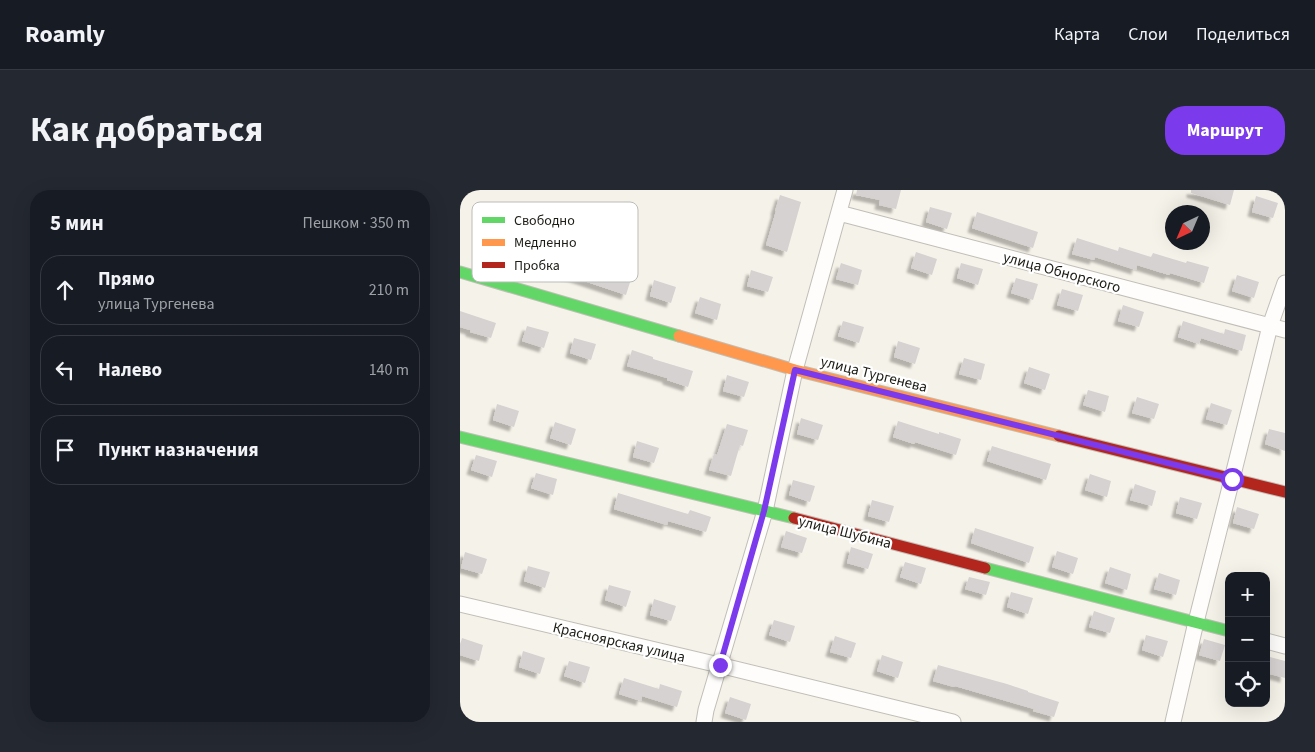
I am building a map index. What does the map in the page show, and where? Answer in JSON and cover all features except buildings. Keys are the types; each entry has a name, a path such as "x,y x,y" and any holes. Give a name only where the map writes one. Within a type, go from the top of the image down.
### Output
{"street":[{"path":"704,722 764,511 795,370 845,190"},
{"name":"улица Обнорского","path":"839,213 1278,328"},
{"name":"улица Тургенева","path":"460,272 472,276"},
{"name":"улица Тургенева","path":"494,282 795,370 1285,492"},
{"path":"1173,722 1232,479 1278,328 1285,283"},
{"name":"улица Шубина","path":"460,437 764,511 1225,630"},
{"name":"Красноярская улица","path":"460,604 953,722"},
{"path":"1270,642 1285,646"}],"traffic: fast":[{"path":"460,272 472,276"},
{"path":"494,282 679,336"},
{"path":"460,437 794,518"},
{"path":"985,568 1225,630"}],"traffic: slow":[{"path":"679,336 795,370 1059,436"}],"traffic: jam":[{"path":"1059,436 1285,492"},
{"path":"794,518 985,568"}],"route":[{"path":"720,665 764,511 795,370 1232,479"}]}
